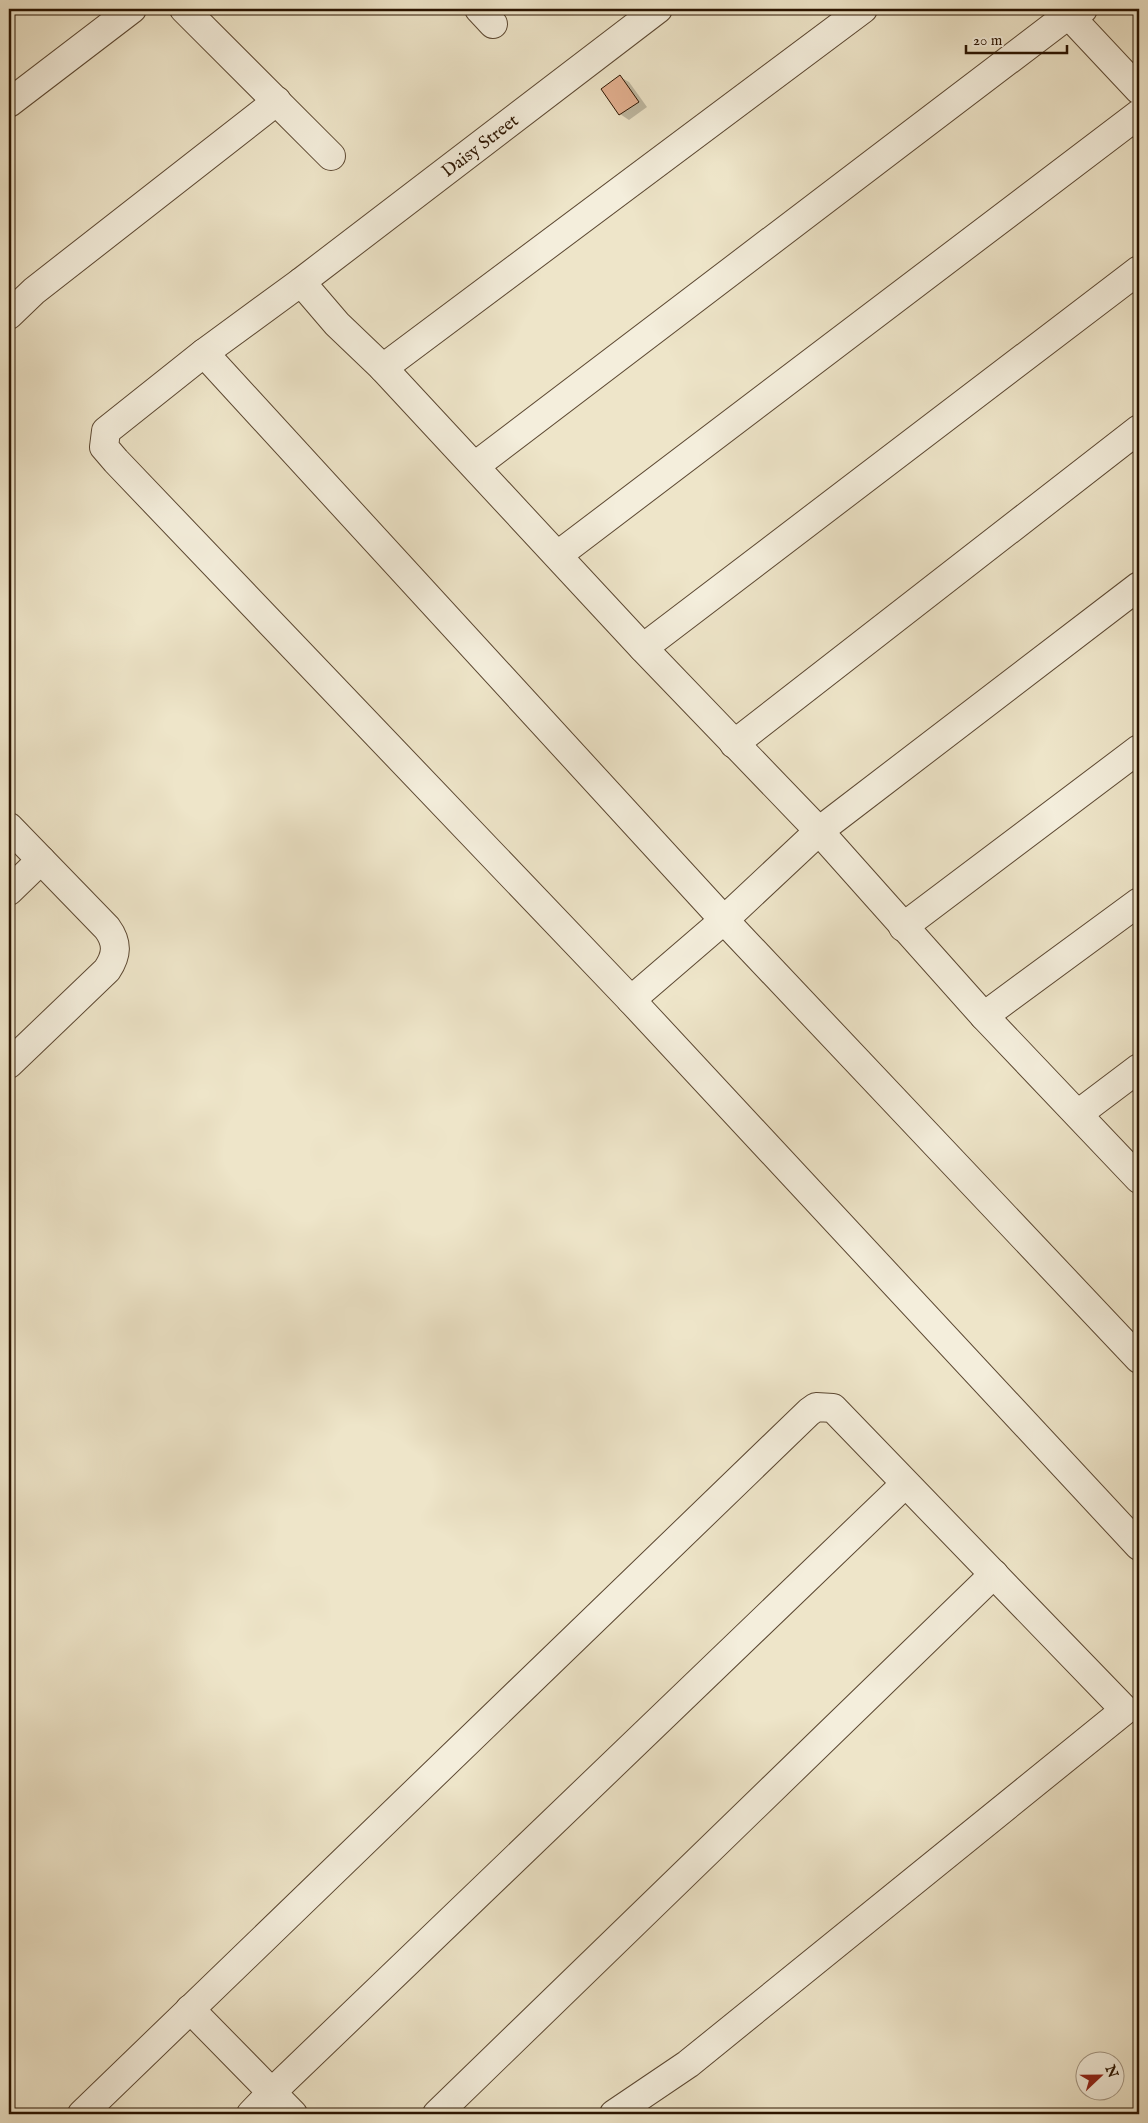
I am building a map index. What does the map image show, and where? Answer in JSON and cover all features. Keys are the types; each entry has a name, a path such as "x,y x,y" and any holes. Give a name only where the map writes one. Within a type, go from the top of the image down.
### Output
{"street":[{"path":"12,95 132,9"},
{"path":"184,9 331,156"},
{"name":"Daisy Street","path":"631,1000 104,447 106,430 204,353 301,282 658,9"},
{"path":"383,368 863,9"},
{"path":"474,466 1072,11 1139,90"},
{"path":"9,315 34,291 277,101"},
{"path":"558,555 1139,114"},
{"path":"643,648 1139,270"},
{"path":"301,282 337,324 383,368 643,648 819,831 984,1016 1139,1179"},
{"path":"204,353 724,920 1139,1359"},
{"path":"734,744 1139,430"},
{"path":"1139,586 819,831 724,920 631,1000 1139,1546"},
{"path":"903,927 1139,749"},
{"path":"9,827 108,928 114,938 116,949 113,960 107,970 9,1064"},
{"path":"9,891 41,860"},
{"path":"984,1016 1139,902"},
{"path":"1078,1114 1139,1068"},
{"path":"82,2114 809,1412 816,1407 825,1406 833,1408 1125,1710 688,2064 614,2114"},
{"path":"251,2114 905,1484"},
{"path":"437,2114 994,1574"},
{"path":"190,2009 293,2114"}],"building":[{"path":"620,75 639,102 619,115 601,89"}]}
